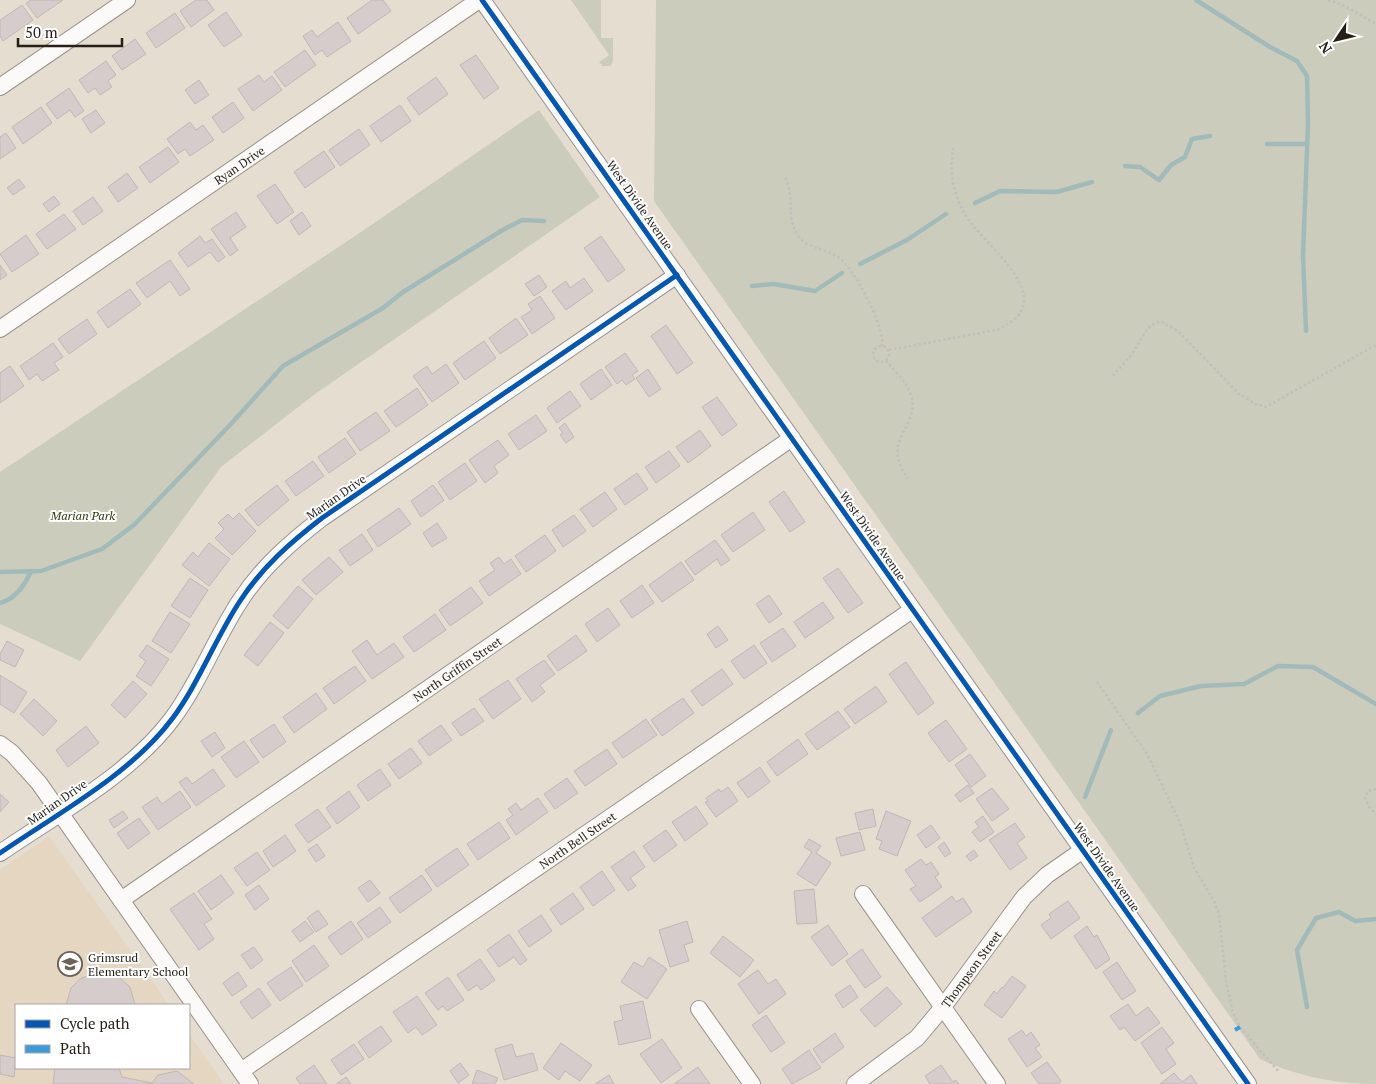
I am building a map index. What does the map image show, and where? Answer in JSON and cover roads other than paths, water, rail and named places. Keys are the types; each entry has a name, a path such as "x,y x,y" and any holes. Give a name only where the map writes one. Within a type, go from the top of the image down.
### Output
{"street":[{"path":"0,87 127,0"},
{"name":"West Divide Avenue","path":"480,0 677,275 1248,1084"},
{"name":"Ryan Drive","path":"0,329 480,0"},
{"name":"Marian Drive","path":"0,853 115,774 159,735 186,697 241,600 267,566 284,549 322,518 677,275"},
{"name":"North Griffin Street","path":"121,900 792,438"},
{"name":"North Bell Street","path":"245,1078 912,610"},
{"path":"0,744 27,768 60,812 245,1078"},
{"name":"Thompson Street","path":"855,1084 910,1044 943,1007 1024,897 1047,875 1083,850"},
{"path":"863,894 997,1084"},
{"path":"699,1009 752,1084"}],"waterway":[{"path":"1196,0 1270,47 1297,61 1307,76 1308,124 1303,255 1306,331"},
{"path":"1125,166 1140,167 1159,180 1171,165 1185,157 1192,139 1210,136"},
{"path":"1267,144 1306,144"},
{"path":"975,203 1000,191 1057,192 1092,182"},
{"path":"860,264 907,240 946,214"},
{"path":"0,572 41,571 102,549 134,525 230,425 283,366 383,308 403,292 501,231 522,220 544,221"},
{"path":"752,286 774,284 815,291 842,273"},
{"path":"0,603 19,591 31,571"},
{"path":"1138,713 1160,696 1201,686 1244,684 1278,666 1313,667 1376,704"},
{"path":"1085,797 1111,730"},
{"path":"1307,1007 1297,950 1316,918 1339,912 1355,921 1376,919"}],"place":[{"name":"Grimsrud Elementary School","path":"70,964"}],"park label":[{"name":"Marian Park","path":"83,515"}]}
